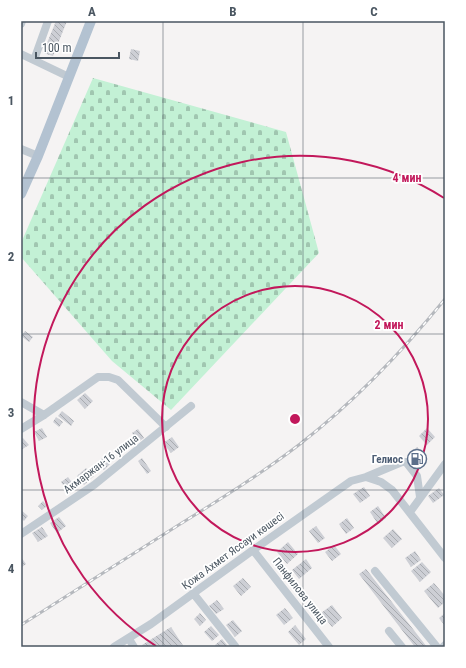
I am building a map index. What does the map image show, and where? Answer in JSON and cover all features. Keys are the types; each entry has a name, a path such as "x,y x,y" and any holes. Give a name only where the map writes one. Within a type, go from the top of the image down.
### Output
{"main road":[{"path":"21,194 38,156 91,21"}],"street":[{"path":"34,60 48,21"},
{"path":"21,54 69,77"},
{"path":"21,149 38,156"},
{"path":"21,429 98,378 109,377 118,380 166,427"},
{"path":"21,402 44,415"},
{"name":"Акмаржан-16 улица","path":"21,534 94,485 191,406"},
{"name":"Қожа Ахмет Яссауи көшесі","path":"114,647 151,624 351,481 366,477 402,462 406,462 417,476 420,497"},
{"path":"410,512 445,464"},
{"path":"366,477 381,482 392,490 445,558"},
{"name":"Панфилова улица","path":"253,550 329,647"},
{"path":"375,571 437,647"},
{"path":"193,593 235,646"},
{"path":"389,630 402,647"},
{"path":"129,639 134,647"}],"green space":[{"path":"93,78 286,132 319,253 171,410 112,361 21,257 21,243"}],"building":[{"path":"56,21 67,21 53,56 43,53"},
{"path":"131,49 140,51 138,61 129,59"},
{"path":"25,331 33,337 29,342 21,336"},
{"path":"85,393 93,401 85,409 77,400"},
{"path":"62,411 74,421 71,426 58,416"},
{"path":"56,417 63,422 59,427 53,422"},
{"path":"42,428 47,437 39,441 34,432"},
{"path":"427,428 435,437 427,445 419,436"},
{"path":"138,429 144,438 138,442 132,433"},
{"path":"172,437 179,447 171,453 163,443"},
{"path":"23,438 29,445 21,450 21,439"},
{"path":"417,447 425,456 418,462 410,453"},
{"path":"103,457 110,464 104,470 98,463"},
{"path":"142,458 151,471 147,474 138,461"},
{"path":"86,468 94,476 84,485 77,476"},
{"path":"68,477 76,488 69,493 61,482"},
{"path":"364,487 370,496 360,503 353,494"},
{"path":"439,488 444,495 433,503 428,496"},
{"path":"43,501 47,506 42,510 38,506"},
{"path":"378,506 386,518 378,524 370,512"},
{"path":"21,510 28,516 24,521 21,518"},
{"path":"59,517 66,526 57,533 50,523"},
{"path":"347,518 354,528 346,534 339,524"},
{"path":"316,526 325,538 318,543 309,531"},
{"path":"42,527 48,536 38,542 32,533"},
{"path":"393,529 402,539 392,548 383,538"},
{"path":"288,542 298,554 287,564 277,552"},
{"path":"334,545 341,554 332,561 325,552"},
{"path":"415,551 421,560 411,567 405,558"},
{"path":"21,557 26,564 22,567 21,566"},
{"path":"306,559 312,568 299,579 292,570"},
{"path":"422,562 431,572 420,582 411,571"},
{"path":"366,569 427,647 415,647 359,574"},
{"path":"243,578 251,587 241,596 233,586"},
{"path":"434,583 445,596 445,602 438,608 424,591"},
{"path":"217,600 224,609 216,614 209,606"},
{"path":"332,605 342,618 332,627 321,613"},
{"path":"285,608 293,618 284,625 276,615"},
{"path":"200,613 206,620 200,626 194,619"},
{"path":"445,613 445,626 439,618"},
{"path":"233,620 242,631 235,637 226,625"},
{"path":"295,625 306,639 299,645 288,632"},
{"path":"211,626 219,635 212,641 204,632"},
{"path":"171,627 184,647 143,647 142,645"},
{"path":"222,639 227,645 225,647 216,647 215,645"}],"railway":[{"path":"21,625 240,486 300,444 320,428 377,376 445,299"}],"place":[{"name":"Гелиос","path":"417,459"}]}
